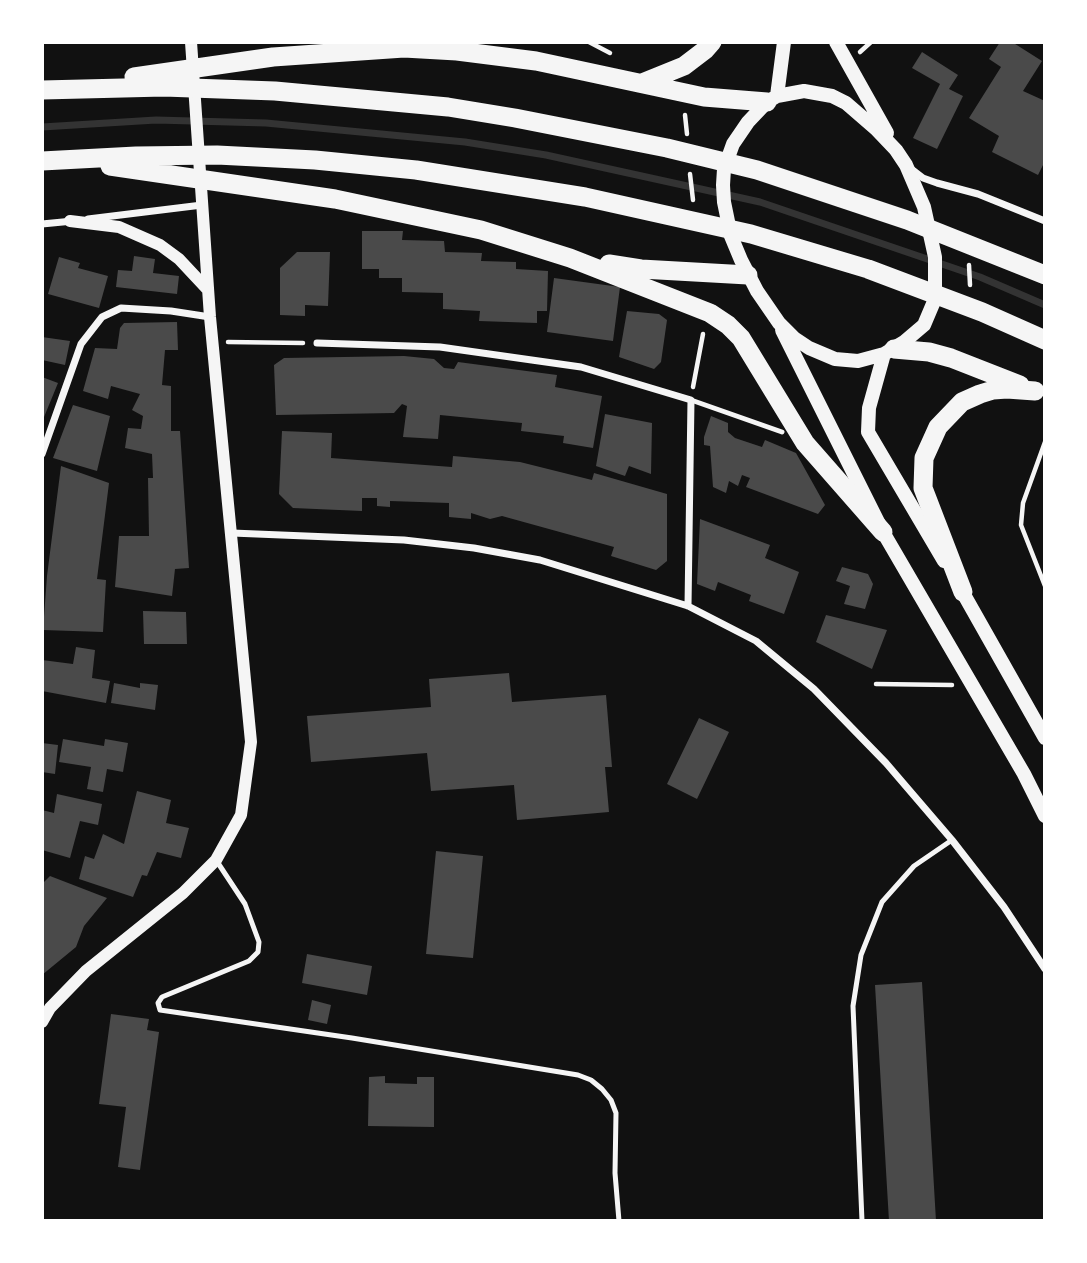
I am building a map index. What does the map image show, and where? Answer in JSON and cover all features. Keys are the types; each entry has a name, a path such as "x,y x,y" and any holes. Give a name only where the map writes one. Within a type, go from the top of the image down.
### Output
{"highway":[{"path":"642,83 684,66 712,42"},
{"path":"50,90 273,57 404,48 457,51 536,61 723,100 772,99"},
{"path":"50,90 164,87 339,96 448,107 583,130 757,170 906,220 1045,275"},
{"path":"42,161 217,155 316,160 416,170 585,197 739,231 868,269 982,312 1045,340"},
{"path":"64,160 335,199 481,230 570,258 710,313 741,338 805,443 883,532"},
{"path":"570,258 641,269 744,267"},
{"path":"889,352 929,352 1040,393"},
{"path":"963,593 923,488 924,458 938,427 962,402 993,390 1040,393"}],"main road":[{"path":"784,42 772,99 741,132 727,157 723,185 727,219 744,267 779,323 883,532 1024,774 1045,816"},
{"path":"779,323 808,348 835,359 858,361 889,352 924,325 935,299 931,233 920,195 906,165 836,42"},
{"path":"772,99 804,91 832,96 853,109 896,150"},
{"path":"889,352 869,408 868,432 1045,738"}],"street":[{"path":"42,1022 50,1008 86,971 183,893 216,860 241,816 251,742 210,317 191,42"},
{"path":"906,165 923,178 1045,220"},
{"path":"42,224 202,200"},
{"path":"71,221 119,227 160,245 179,259 208,290"},
{"path":"42,454 80,344 102,317 121,308 210,317"},
{"path":"317,343 440,347 580,367 691,400 688,606"},
{"path":"232,533 404,540 474,548 540,560 688,606 756,641 814,689 886,763 952,840 1004,907 1045,969"}],"lane":[{"path":"691,400 782,432"},
{"path":"862,1221 853,1006 861,955 882,902 914,866 952,840"},
{"path":"216,860 245,904 258,942 258,952 249,961 162,997 158,1003 160,1010 352,1038 578,1075 591,1080 603,1089 616,1113 615,1173 619,1221"}],"path":[{"path":"685,117 688,142"},
{"path":"690,168 693,207"},
{"path":"969,254 970,289"},
{"path":"687,303 705,326 691,400"},
{"path":"213,342 317,343"},
{"path":"1045,442 1023,503 1021,525 1045,586"},
{"path":"876,684 972,685"}],"building":[{"path":"1000,42 1012,42 1042,61 1023,91 1045,101 1045,161 1038,175 992,152 999,136 969,118 1001,67 989,59"},
{"path":"922,52 958,75 949,89 963,96 937,149 913,138 940,84 912,68"},
{"path":"362,231 403,231 402,240 444,241 445,252 482,253 481,261 516,262 516,269 548,271 547,311 537,311 537,323 479,321 480,311 443,309 443,293 402,292 402,278 379,278 379,269 362,269"},
{"path":"297,252 330,252 328,306 305,305 305,316 280,315 280,268"},
{"path":"134,256 155,259 153,273 179,276 177,294 116,287 118,270 132,271"},
{"path":"59,257 80,263 78,268 108,276 99,308 48,294"},
{"path":"554,278 620,287 613,341 547,332"},
{"path":"627,311 659,314 667,320 661,362 654,369 619,357"},
{"path":"177,322 178,350 165,350 162,385 171,386 171,431 180,431 189,568 175,569 172,596 115,587 119,536 149,536 148,478 153,478 152,454 125,448 128,428 141,429 143,416 132,410 140,394 111,386 108,399 83,391 95,348 117,349 120,328 124,323"},
{"path":"42,337 70,341 65,365 42,360"},
{"path":"404,356 434,359 444,368 454,369 458,362 557,375 555,387 602,396 593,448 563,443 564,436 521,431 522,423 440,415 438,439 403,437 407,406 402,404 394,413 276,415 274,365 284,358"},
{"path":"42,377 58,383 42,422"},
{"path":"73,405 110,416 97,471 53,458"},
{"path":"605,414 652,423 651,474 629,466 625,476 596,466"},
{"path":"711,416 728,423 728,432 735,438 762,447 765,440 796,453 825,505 818,514 746,487 750,478 742,475 738,486 729,481 726,493 713,487 710,446 704,445"},
{"path":"282,431 332,433 331,458 452,467 453,456 520,462 592,480 594,473 667,494 667,561 656,570 611,556 614,547 502,516 490,519 471,513 471,519 449,517 449,503 390,501 390,507 377,506 377,498 362,498 362,511 293,508 279,494"},
{"path":"61,466 109,483 97,579 106,580 103,632 43,630"},
{"path":"700,519 770,545 765,558 799,572 784,614 749,601 751,595 718,582 715,591 697,584"},
{"path":"842,567 868,574 873,584 865,609 844,604 850,586 836,581"},
{"path":"143,611 186,612 187,644 144,644"},
{"path":"826,615 887,630 872,669 816,642"},
{"path":"76,647 95,650 92,678 110,681 106,703 42,691 42,660 73,664"},
{"path":"509,673 512,702 606,695 612,767 605,767 609,812 517,820 514,785 431,791 427,753 311,762 307,716 431,707 429,679"},
{"path":"114,683 140,688 140,683 158,685 155,710 111,703"},
{"path":"699,718 729,732 697,799 667,784"},
{"path":"63,739 104,746 105,739 128,743 123,772 107,769 103,792 87,789 91,767 59,762"},
{"path":"42,743 58,745 55,774 42,772"},
{"path":"137,791 171,800 166,823 189,828 181,858 157,852 147,876 142,875 133,897 79,879 85,856 94,859 103,834 124,844"},
{"path":"57,794 102,804 98,825 80,821 70,858 42,850 42,810 54,813"},
{"path":"436,851 483,856 473,958 426,954"},
{"path":"50,876 107,898 84,926 76,947 42,975 42,884"},
{"path":"307,954 372,966 367,995 302,983"},
{"path":"922,982 936,1221 889,1221 875,985"},
{"path":"312,1000 331,1005 327,1024 308,1020"},
{"path":"111,1014 149,1019 147,1030 159,1032 140,1170 118,1167 126,1107 99,1104"},
{"path":"385,1076 385,1083 417,1084 417,1077 434,1077 434,1127 368,1126 369,1077"}],"waterway":[{"path":"42,127 156,120 266,123 465,142 546,155 760,202 980,277 1045,305"}]}
